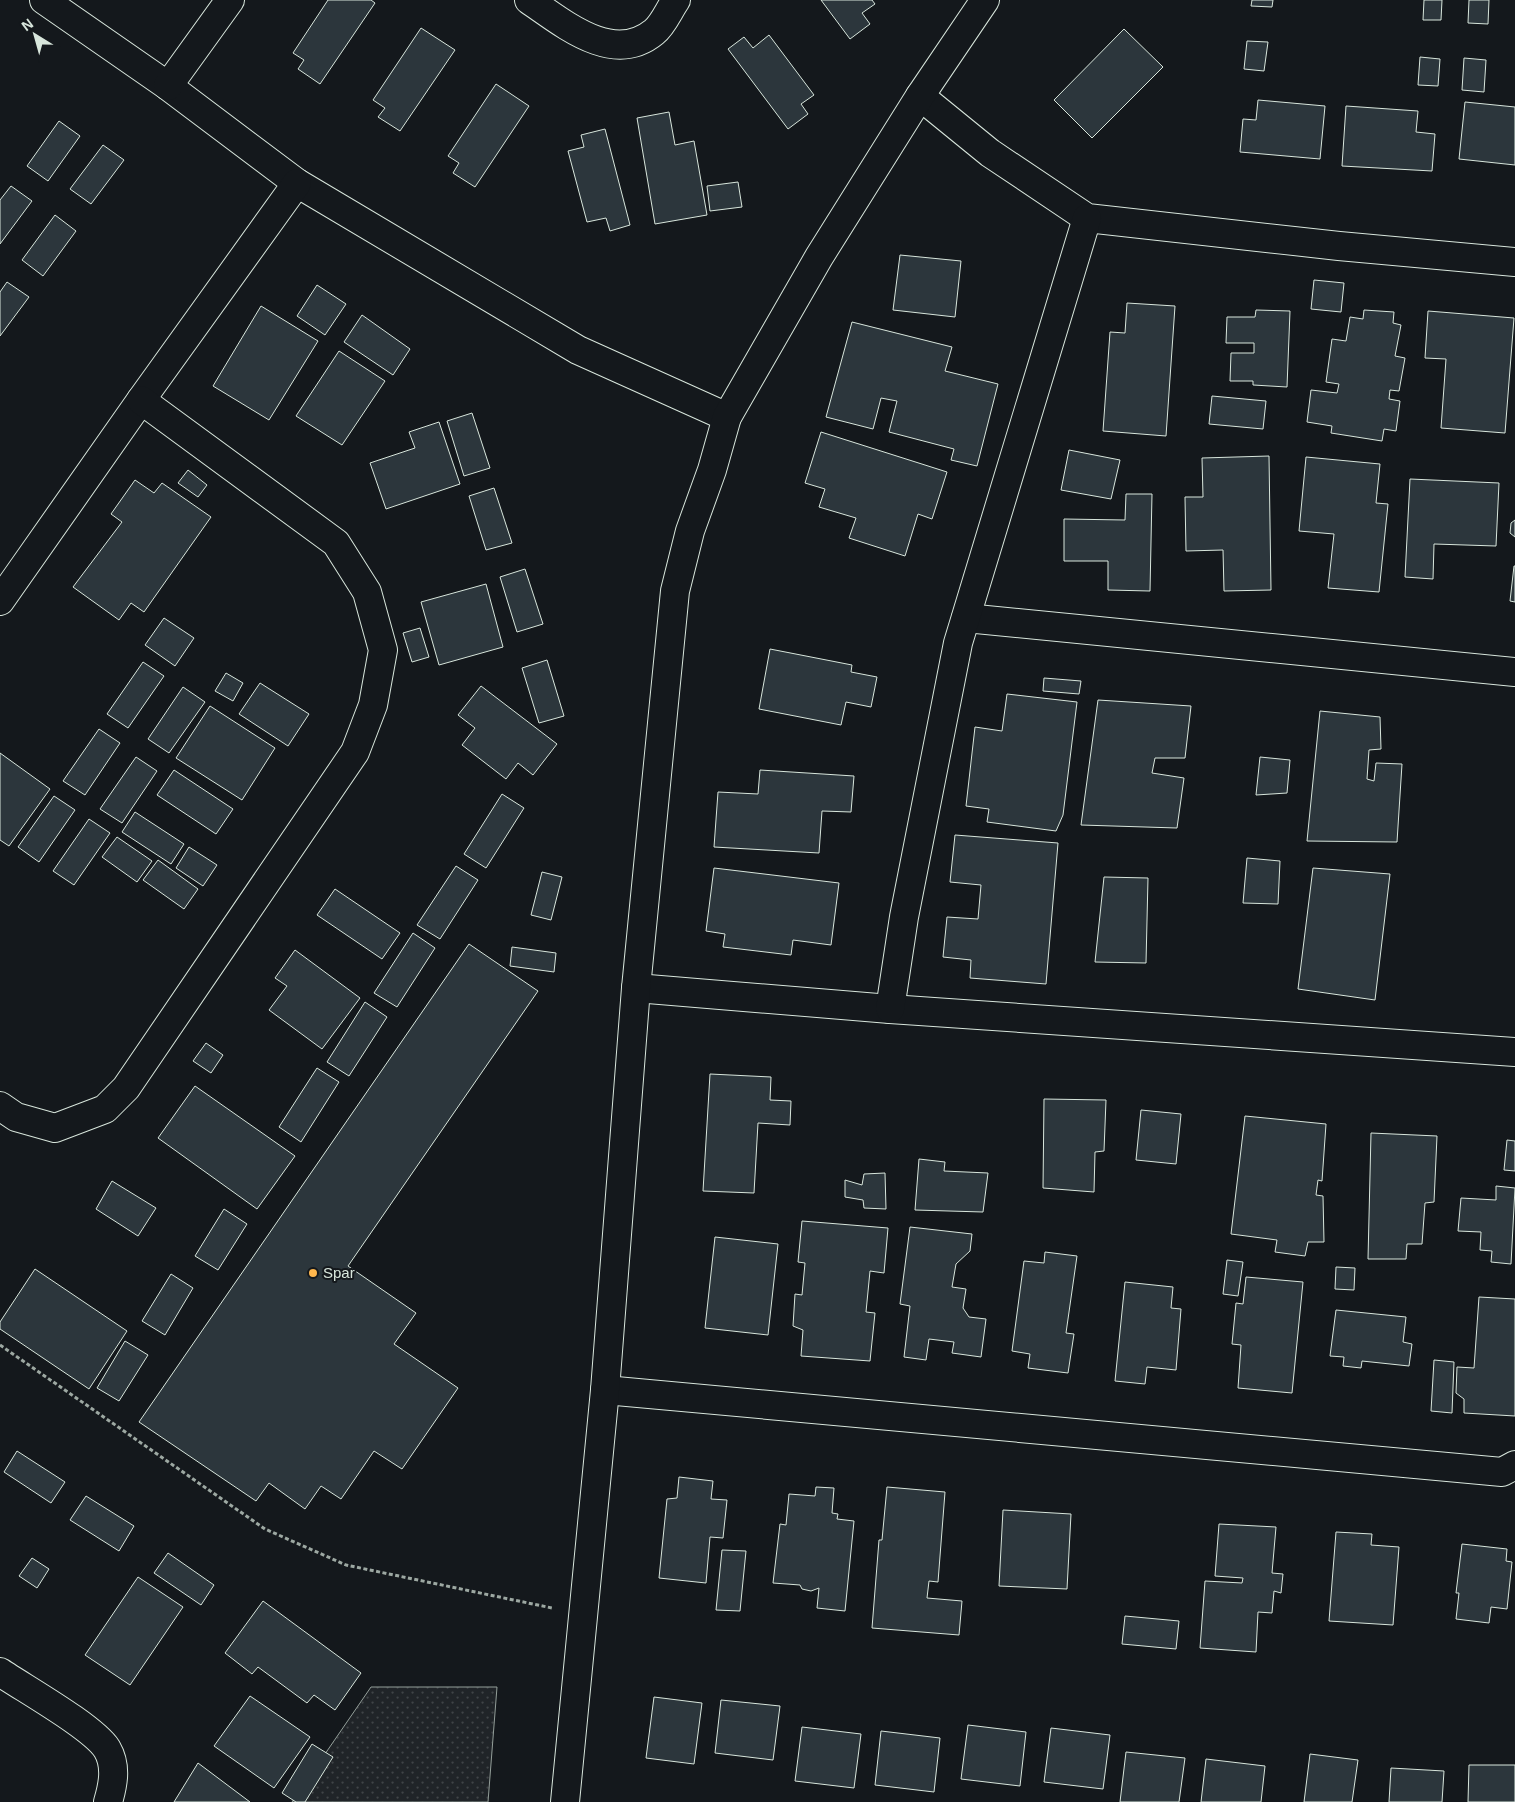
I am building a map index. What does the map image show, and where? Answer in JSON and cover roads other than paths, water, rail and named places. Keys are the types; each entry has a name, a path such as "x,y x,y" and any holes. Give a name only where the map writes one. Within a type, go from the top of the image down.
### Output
{"street":[{"path":"44,0 168,86 297,183 578,350 727,417"},
{"path":"168,86 230,0"},
{"path":"529,0 576,32 608,45 634,43 655,32 676,0"},
{"path":"564,1802 605,1390 636,988 676,591 690,531 712,470 727,417 819,257 920,96 985,0"},
{"path":"920,96 990,153 1087,218 1339,246 1515,262"},
{"path":"0,601 140,400 297,183"},
{"path":"890,1009 904,917 958,643 1087,218"},
{"path":"0,1106 16,1117 55,1128 105,1109 126,1088 355,752 373,705 383,650 367,592 336,543 140,400"},
{"path":"966,618 1515,672"},
{"path":"636,988 890,1009 1515,1052"},
{"path":"605,1390 1502,1472 1515,1466"},
{"path":"0,1672 94,1734 108,1750 113,1766 113,1786 108,1802"}],"place":[{"name":"Spar","path":"313,1273"}]}
